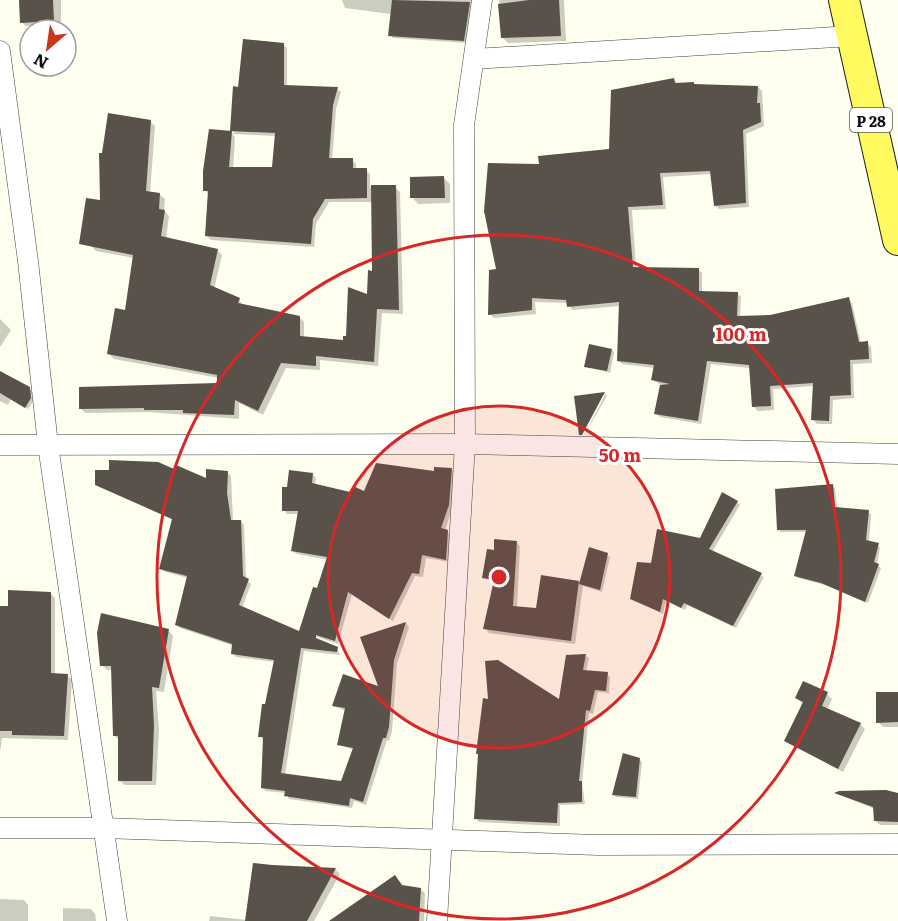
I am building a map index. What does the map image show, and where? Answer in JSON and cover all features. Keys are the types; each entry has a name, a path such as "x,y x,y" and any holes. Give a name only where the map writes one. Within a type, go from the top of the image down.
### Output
{"main road":[{"name":"P 28","path":"844,0 898,239"}],"street":[{"path":"437,921 465,444 464,125 482,0"},
{"path":"474,59 852,36"},
{"path":"0,51 28,261 48,445 117,921"},
{"path":"0,445 465,444 898,454"},
{"path":"0,828 103,828 441,842 598,845 898,844"}],"building":[{"path":"19,0 53,0 54,18 20,18"},
{"path":"392,0 470,2 464,41 388,36"},
{"path":"529,0 559,0 561,36 501,38 498,4"},
{"path":"243,39 284,43 284,85 338,87 333,105 329,158 353,158 353,168 367,168 367,198 325,199 313,219 311,244 205,236 208,191 203,191 203,171 209,129 230,131 233,86 238,87","holes":["232,131 275,133 272,167 229,167"]},
{"path":"674,78 675,83 758,86 757,103 760,103 761,122 743,130 746,203 714,206 710,171 660,173 663,205 628,207 633,267 699,268 699,291 738,292 737,316 770,315 849,297 859,342 868,341 869,359 850,360 851,395 830,396 829,421 811,420 813,383 770,386 771,406 752,407 749,365 707,361 698,421 654,414 660,385 670,384 651,380 654,365 617,361 619,302 567,307 566,300 532,298 532,310 488,315 489,270 496,269 484,211 488,163 539,164 538,156 609,149 611,90"},
{"path":"108,113 151,120 146,191 160,193 159,209 165,210 161,236 218,249 210,285 240,298 238,303 300,316 300,336 343,340 343,336 346,336 348,287 367,294 368,270 372,271 371,185 396,185 399,310 377,309 374,362 316,356 316,366 281,363 258,411 235,400 234,415 183,413 183,410 144,410 144,408 79,409 79,387 217,383 217,375 107,354 115,308 125,310 133,255 79,244 86,198 100,200 99,153 102,153"},
{"path":"444,176 445,198 410,198 410,177"},
{"path":"589,344 612,349 607,371 584,367"},
{"path":"0,371 30,387 31,398 25,408 0,393"},
{"path":"605,392 582,435 579,435 574,396"},
{"path":"109,460 158,462 174,469 176,465 206,478 206,469 228,471 227,493 231,520 241,520 243,576 249,579 239,605 299,631 313,587 317,588 327,557 291,551 298,511 282,511 282,487 287,487 289,470 313,473 312,483 350,492 353,486 364,491 376,463 434,471 434,467 452,468 449,505 441,528 448,530 446,560 422,555 419,574 412,573 389,619 348,592 335,641 316,635 316,638 338,647 337,652 301,648 281,773 341,781 353,748 337,745 345,708 332,706 343,674 378,686 360,637 406,622 394,660 389,727 386,738 383,738 363,802 350,798 349,806 284,796 285,791 261,788 263,737 258,737 262,704 265,704 274,660 231,654 232,644 175,625 187,576 159,569 172,519 95,485 95,470 109,470"},
{"path":"833,484 835,507 869,510 866,540 879,543 874,562 879,564 865,602 821,583 794,576 806,530 777,530 775,489"},
{"path":"722,492 738,501 709,549 762,573 733,626 684,603 681,608 663,599 660,612 630,599 637,562 651,563 657,529 700,538"},
{"path":"494,539 517,541 513,606 536,608 541,575 579,581 571,641 483,629 494,580 482,578 487,549 494,550"},
{"path":"589,547 608,553 600,590 579,584"},
{"path":"8,590 51,592 51,673 68,674 64,736 12,735 12,731 0,731 0,606 8,606"},
{"path":"101,613 169,629 159,688 152,687 154,725 152,781 118,781 118,736 113,736 111,666 100,666 97,633"},
{"path":"586,654 583,670 608,672 606,691 595,690 590,711 586,710 579,781 582,781 582,802 558,803 557,823 474,819 478,754 476,754 483,698 488,699 485,661 498,660 559,699 566,655"},
{"path":"803,681 828,692 822,706 861,723 838,769 784,741 803,702 795,698"},
{"path":"876,692 898,692 898,722 876,723"},
{"path":"623,753 640,758 636,797 612,795"},
{"path":"886,790 898,793 898,822 874,821 873,807 834,793 839,791"},
{"path":"253,863 336,868 307,921 245,921"},
{"path":"395,875 402,885 421,888 419,921 329,921"}]}
